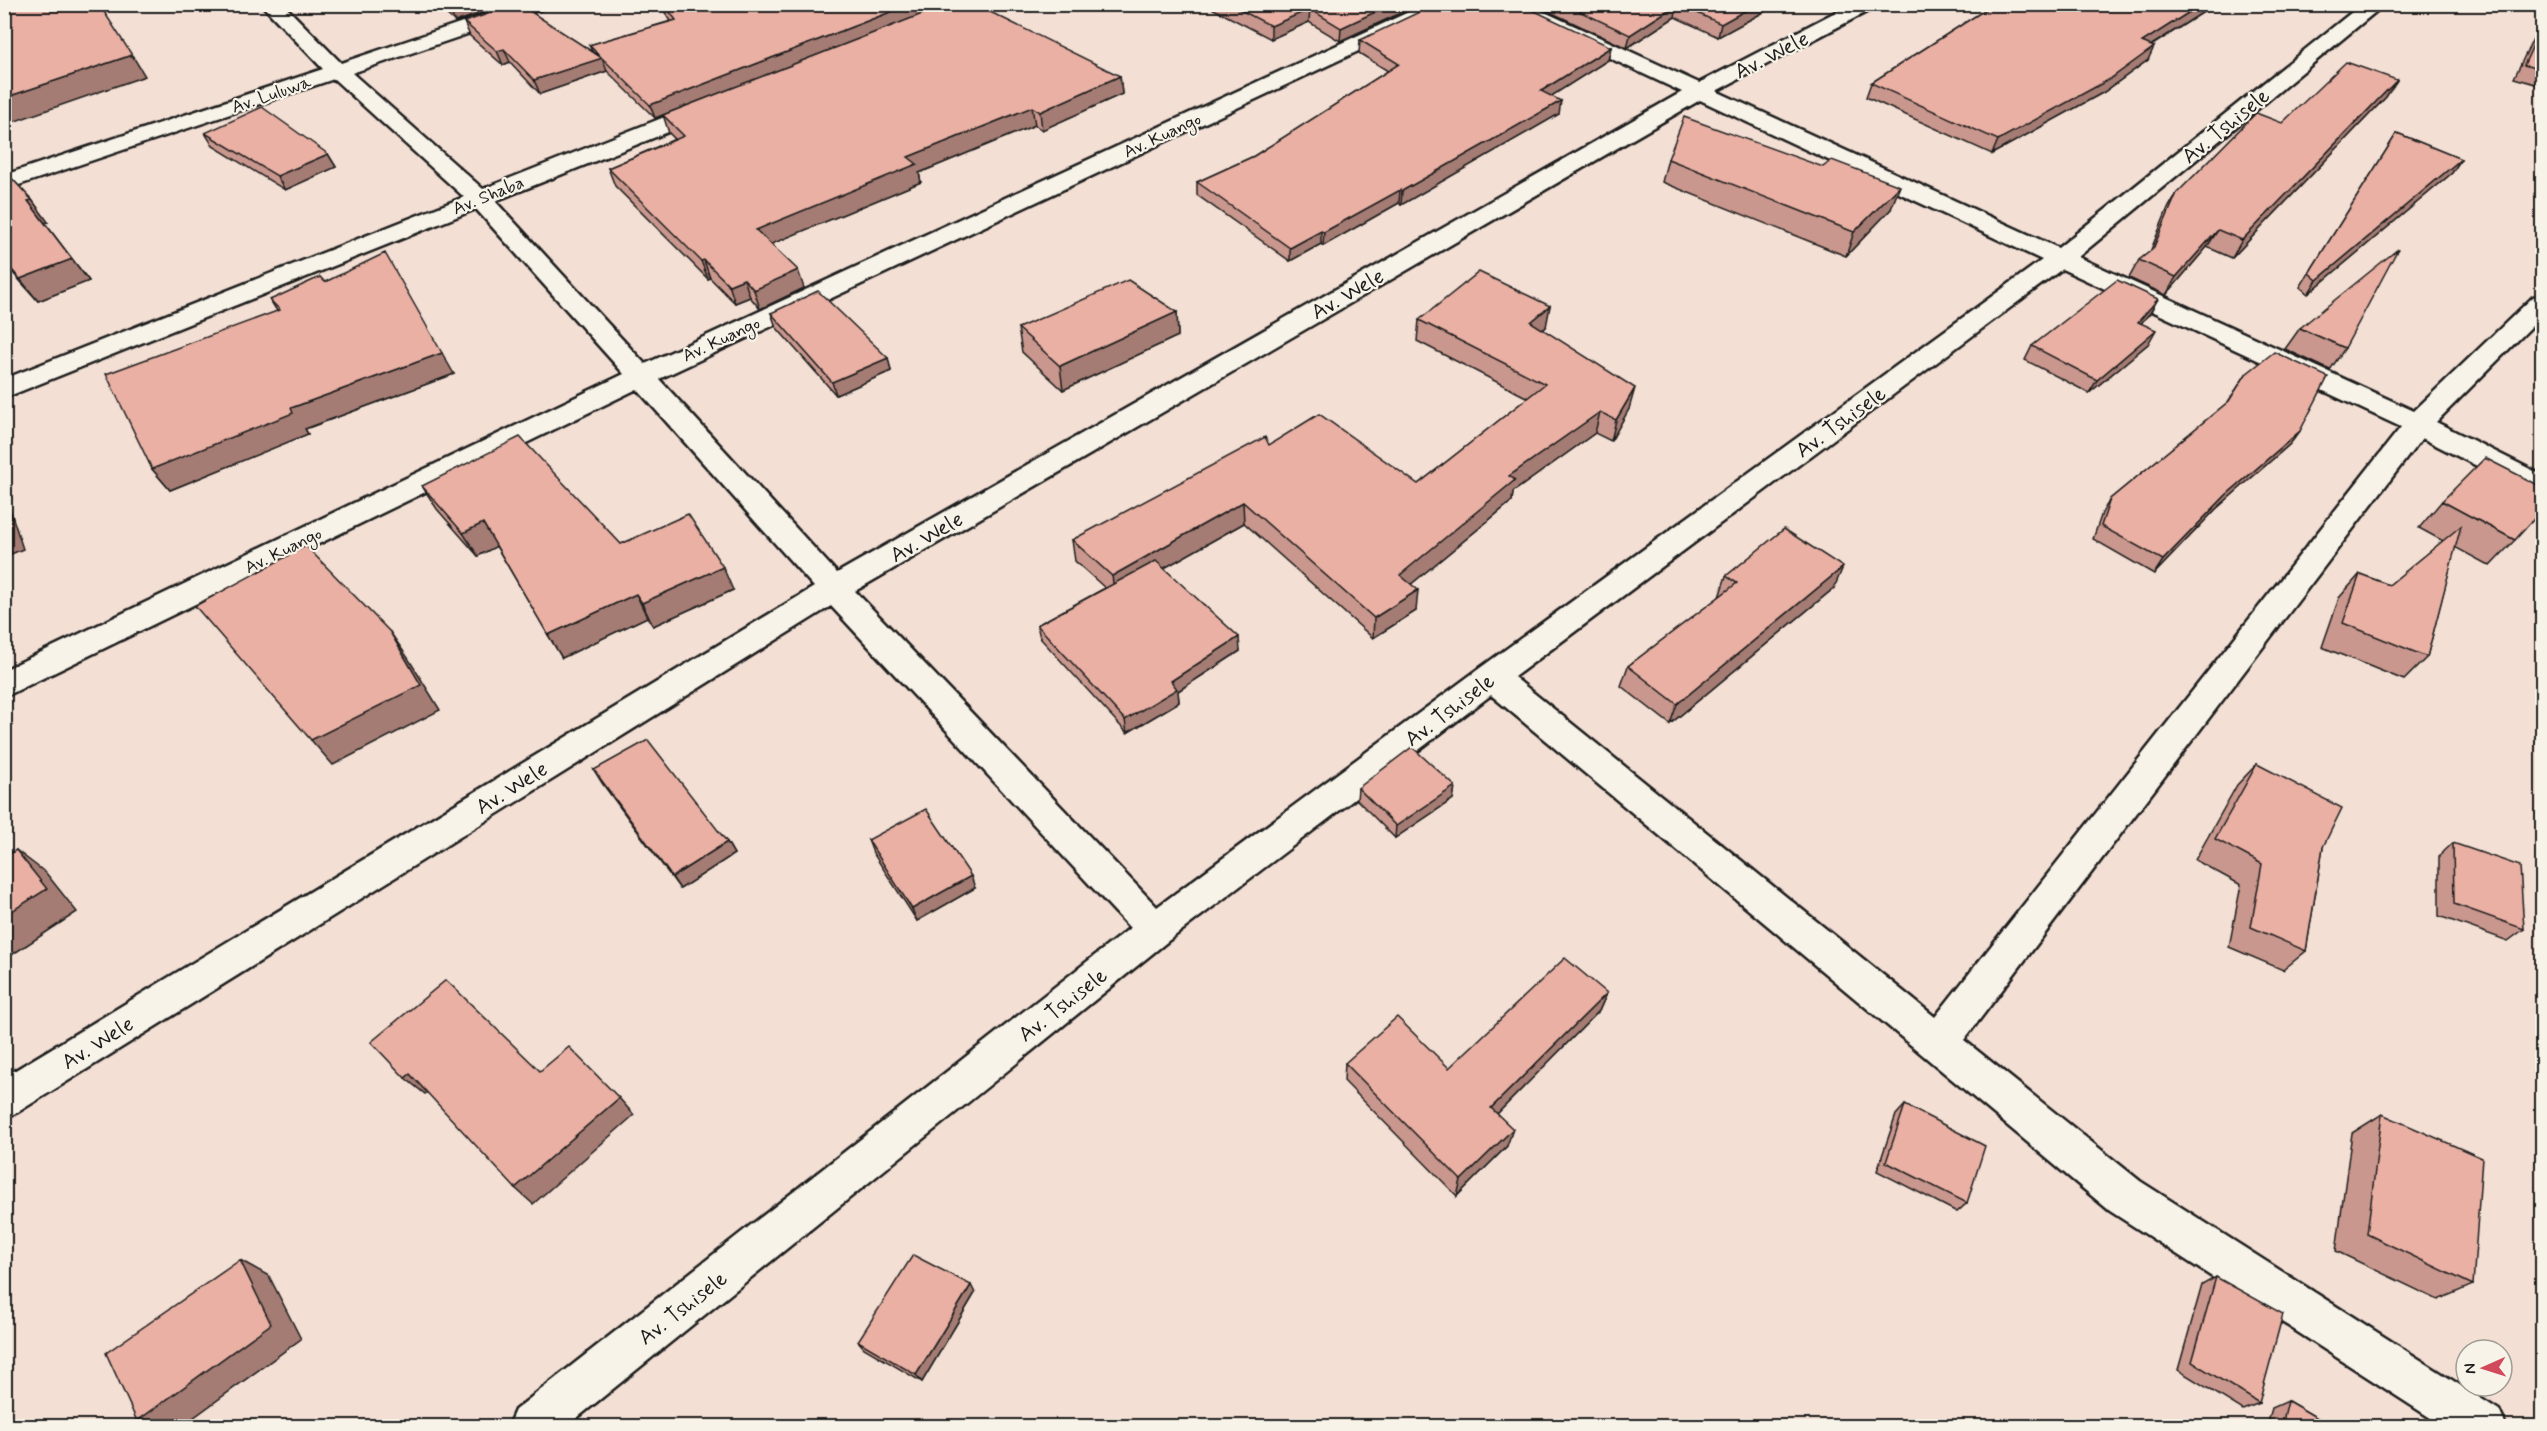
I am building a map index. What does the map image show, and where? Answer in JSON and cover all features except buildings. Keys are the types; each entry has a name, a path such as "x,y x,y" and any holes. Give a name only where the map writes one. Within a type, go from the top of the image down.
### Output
{"street":[{"path":"271,4 338,72 479,198 834,589 1155,930"},
{"name":"Av. Luluwa","path":"4,183 537,4"},
{"name":"Av. Kuango","path":"4,685 640,377 1443,4"},
{"path":"1509,4 1696,93 2061,258 2418,424 2542,487"},
{"name":"Av. Wele","path":"4,1099 834,589 1696,93 1866,4"},
{"name":"Av. Tshisele","path":"531,1426 1155,930 1491,677 2061,258 2375,4"},
{"name":"Av. Shaba","path":"4,389 732,99"},
{"path":"1938,1043 2418,424 2542,302"},
{"path":"1491,677 2125,1196 2483,1426"}]}
